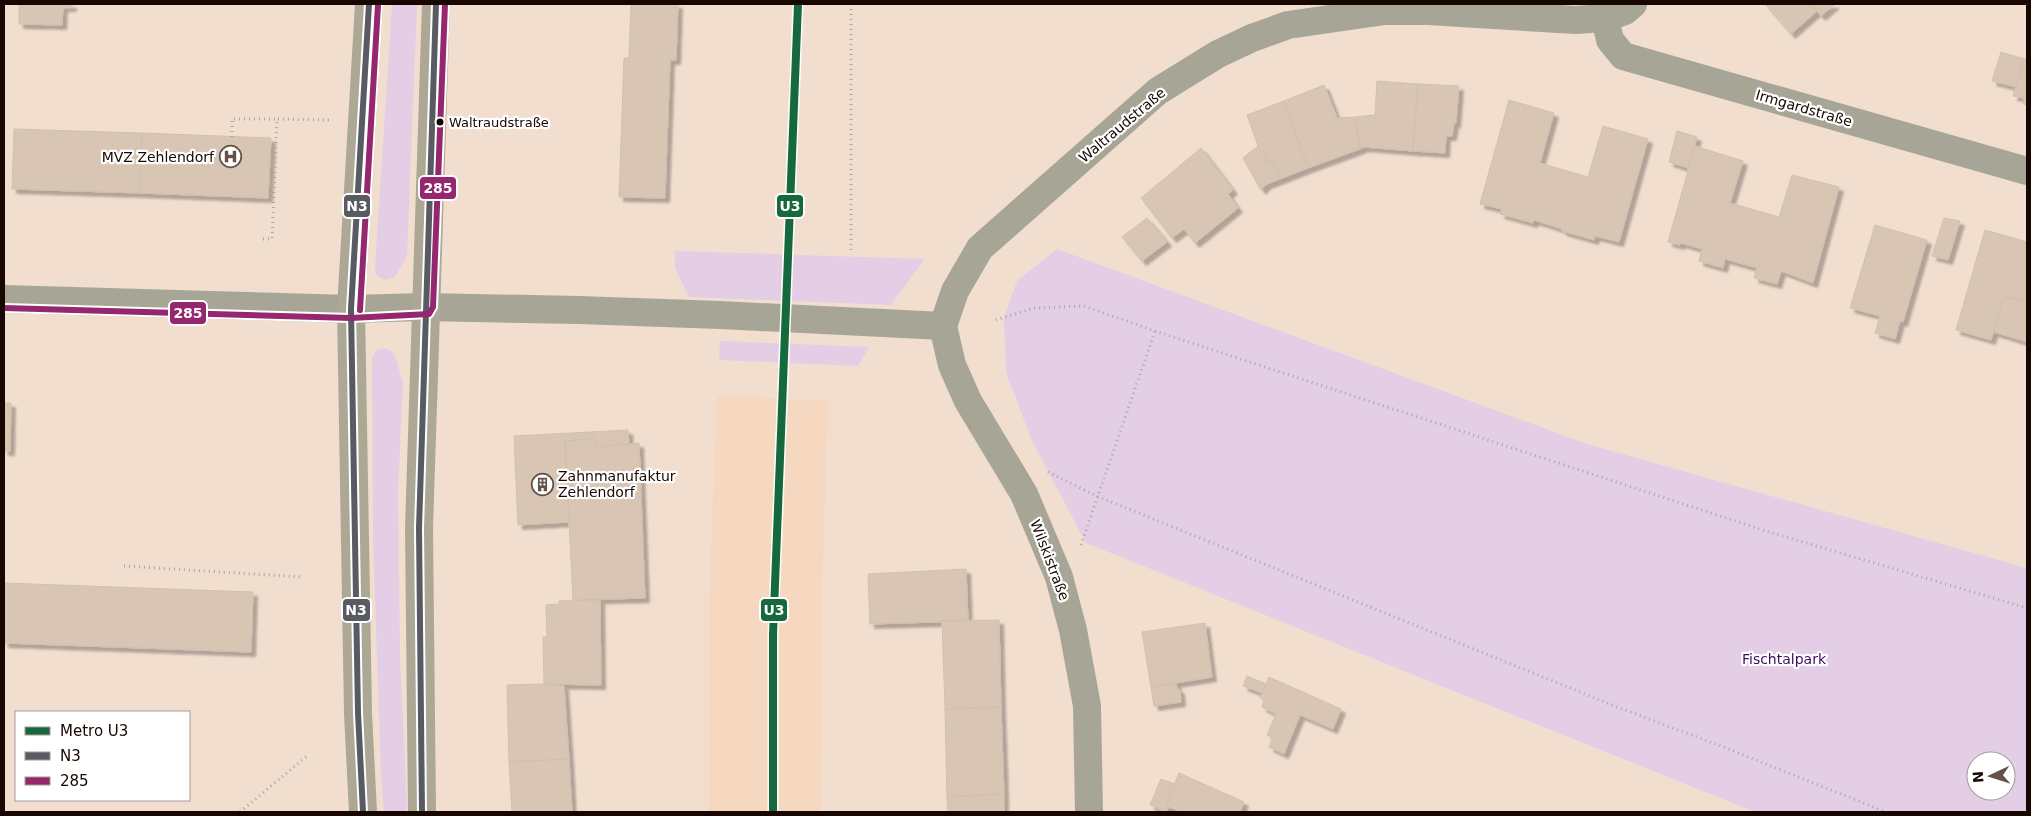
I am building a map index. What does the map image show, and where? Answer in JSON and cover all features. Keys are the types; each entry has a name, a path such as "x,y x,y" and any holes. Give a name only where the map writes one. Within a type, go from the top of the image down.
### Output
{"main road":[{"path":"363,812 358,703 351,309 369,4"},
{"path":"422,812 419,528 424,307 436,4"}],"street":[{"name":"Waltraudstraße","path":"943,326 955,291 980,248 1158,91 1218,54 1288,25 1386,11 1428,11 1575,20 1605,18 1625,10 1633,4"},
{"name":"Irmgardstraße","path":"1605,18 1610,40 1623,56 2027,171"},
{"path":"4,299 351,309 424,307 720,315 943,326"},
{"name":"Wilskistraße","path":"943,326 952,365 968,401 1024,494 1059,578 1073,630 1086,706 1090,812"}],"path":[{"path":"851,4 851,253"},
{"path":"232,137 232,119 329,120"},
{"path":"263,239 272,239 276,119"},
{"path":"996,320 1034,308 1084,306 1760,529 2027,608"},
{"path":"1078,552 1099,497 1155,331"},
{"path":"1043,469 1099,497 1617,707 1886,812"},
{"path":"124,566 302,577"},
{"path":"240,812 307,756"}],"shaded area":[{"path":"717,395 828,401 822,589 821,812 709,812 709,602"}],"green space":[{"path":"392,4 417,4 407,256 394,278 384,280 375,274 375,267"},
{"name":"Fischtalpark","path":"1057,249 1587,444 2027,568 2027,812 1755,812 1086,543 1032,441 1006,372 1004,318 1017,281"},
{"path":"675,251 925,259 891,305 689,297 675,268"},
{"path":"720,341 869,347 858,366 719,360"},
{"path":"385,348 394,353 403,383 398,491 400,656 407,812 384,812 381,774 373,539 372,357 377,350"}],"building":[{"path":"19,4 72,4 72,7 63,7 62,25 19,24"},
{"path":"631,4 678,4 676,60 670,60 665,198 619,197 624,58 629,58"},
{"path":"1765,4 1810,4 1817,11 1791,34"},
{"path":"1810,4 1835,4 1821,16"},
{"path":"2001,52 2024,59 2016,87 1992,81"},
{"path":"2024,59 2027,60 2027,105 2023,104 2024,98 2013,96"},
{"path":"1377,81 1418,84 1413,151 1364,147 1360,149 1355,117 1375,115"},
{"path":"1418,84 1459,86 1456,123 1454,123 1452,136 1446,136 1445,153 1413,151"},
{"path":"1324,85 1337,118 1355,117 1360,149 1308,168 1284,101"},
{"path":"1509,100 1554,113 1540,163 1588,177 1603,126 1648,139 1619,242 1595,236 1594,240 1562,231 1562,229 1534,220 1533,223 1500,214 1502,209 1480,204"},
{"path":"1284,101 1308,168 1280,179 1273,161 1268,163 1263,150 1260,151 1247,115"},
{"path":"14,129 142,133 140,193 12,189"},
{"path":"1677,131 1697,137 1688,168 1669,162"},
{"path":"142,133 271,138 268,198 140,193"},
{"path":"1258,146 1260,151 1263,150 1268,163 1273,161 1280,179 1267,184 1261,190 1243,158"},
{"path":"1695,146 1743,161 1730,203 1779,217 1792,175 1839,187 1813,283 1781,271 1777,284 1754,278 1757,268 1725,259 1723,268 1699,261 1702,249 1681,243 1680,245 1668,242"},
{"path":"1201,148 1233,190 1228,194 1238,208 1195,243 1184,229 1172,238 1141,198"},
{"path":"1147,218 1167,242 1142,261 1122,237"},
{"path":"1944,218 1960,221 1948,260 1932,256"},
{"path":"1875,225 1927,240 1903,322 1900,321 1895,339 1875,333 1880,316 1850,308"},
{"path":"1985,230 2027,242 2027,303 2004,296 1991,340 1956,330"},
{"path":"2004,296 2027,303 2027,342 1994,332"},
{"path":"4,403 11,403 10,451 4,451"},
{"name":"Zahnmanufaktur Zehlendorf","path":"628,430 629,445 595,447 595,439 565,441 569,522 518,525 514,436"},
{"path":"595,439 595,447 639,443 645,598 573,600 565,441"},
{"path":"966,569 968,621 870,624 868,574"},
{"path":"4,583 253,592 251,652 4,643"},
{"path":"600,600 601,685 544,684 543,637 547,637 546,605 559,604 559,601"},
{"path":"999,620 1001,707 945,709 942,621"},
{"path":"1205,623 1212,677 1151,687 1142,632"},
{"path":"1247,676 1266,684 1262,693 1243,686"},
{"path":"1269,677 1341,709 1333,729 1300,715 1284,754 1269,747 1273,738 1267,735 1276,714 1262,707 1264,700 1260,698"},
{"path":"1176,683 1177,688 1180,690 1181,702 1154,706 1151,687"},
{"path":"544,684 564,686 569,759 509,762 507,685"},
{"path":"1001,707 1004,794 947,797 945,709"},
{"path":"569,759 572,812 512,812 509,762"},
{"path":"1179,773 1244,802 1240,812 1182,812 1166,806"},
{"path":"1161,779 1175,784 1166,806 1169,807 1166,812 1150,805"},
{"path":"1004,794 1004,812 948,812 947,797"}],"metro line":[{"name":"U3","path":"773,812 773,635 798,4"}],"transit line":[{"name":"N3","path":"363,812 358,713 351,309 369,4"},
{"name":"N3","path":"422,812 419,528 436,4"},
{"name":"285","path":"4,308 351,318 429,314 433,307 445,4"},
{"name":"285","path":"360,310 378,5"}],"place":[{"name":"Waltraudstraße","path":"440,122"},
{"name":"MVZ Zehlendorf","path":"230,157"},
{"name":"Zahnmanufaktur Zehlendorf","path":"542,484"}]}
